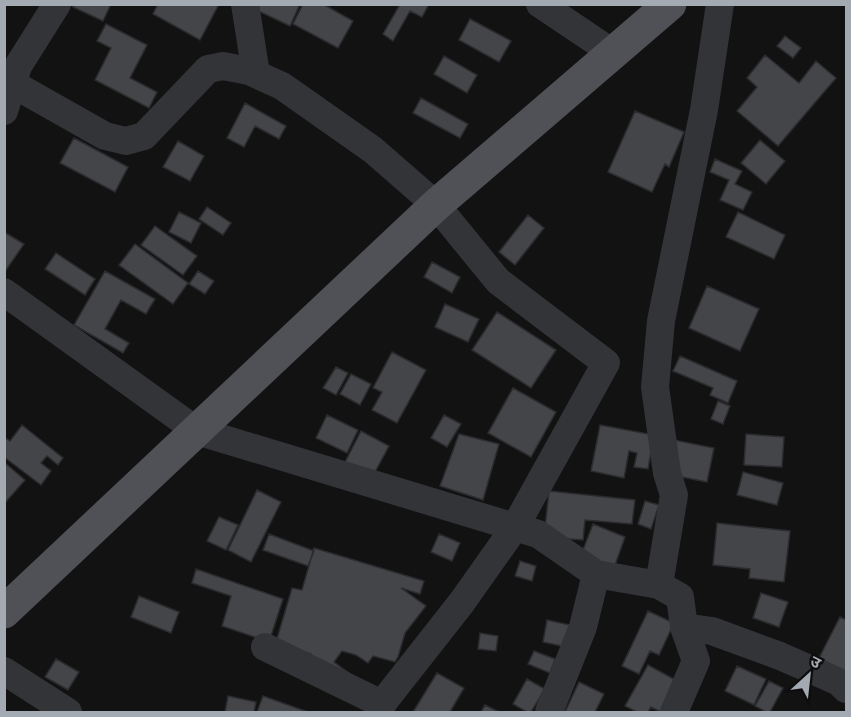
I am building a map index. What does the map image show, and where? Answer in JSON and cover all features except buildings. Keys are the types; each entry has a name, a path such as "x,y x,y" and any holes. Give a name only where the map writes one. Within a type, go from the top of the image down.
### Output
{"main road":[{"path":"4,612 436,205 670,4"}],"street":[{"path":"4,111 12,68 57,4"},
{"path":"246,4 256,74"},
{"path":"540,4 613,53"},
{"path":"659,585 674,495 667,473 655,387 661,321 704,110 720,4"},
{"path":"12,68 105,136 126,141 144,136 208,69 223,66 256,74 282,86 373,150 436,205 498,281 606,363 515,527 462,602 380,708 265,646"},
{"path":"4,292 197,431 538,534 596,574 659,585 680,597 684,627 696,661 674,712"},
{"path":"549,712 583,627 596,574"},
{"path":"684,627 712,631 770,652 839,682 846,689"},
{"path":"4,671 68,712"}]}
